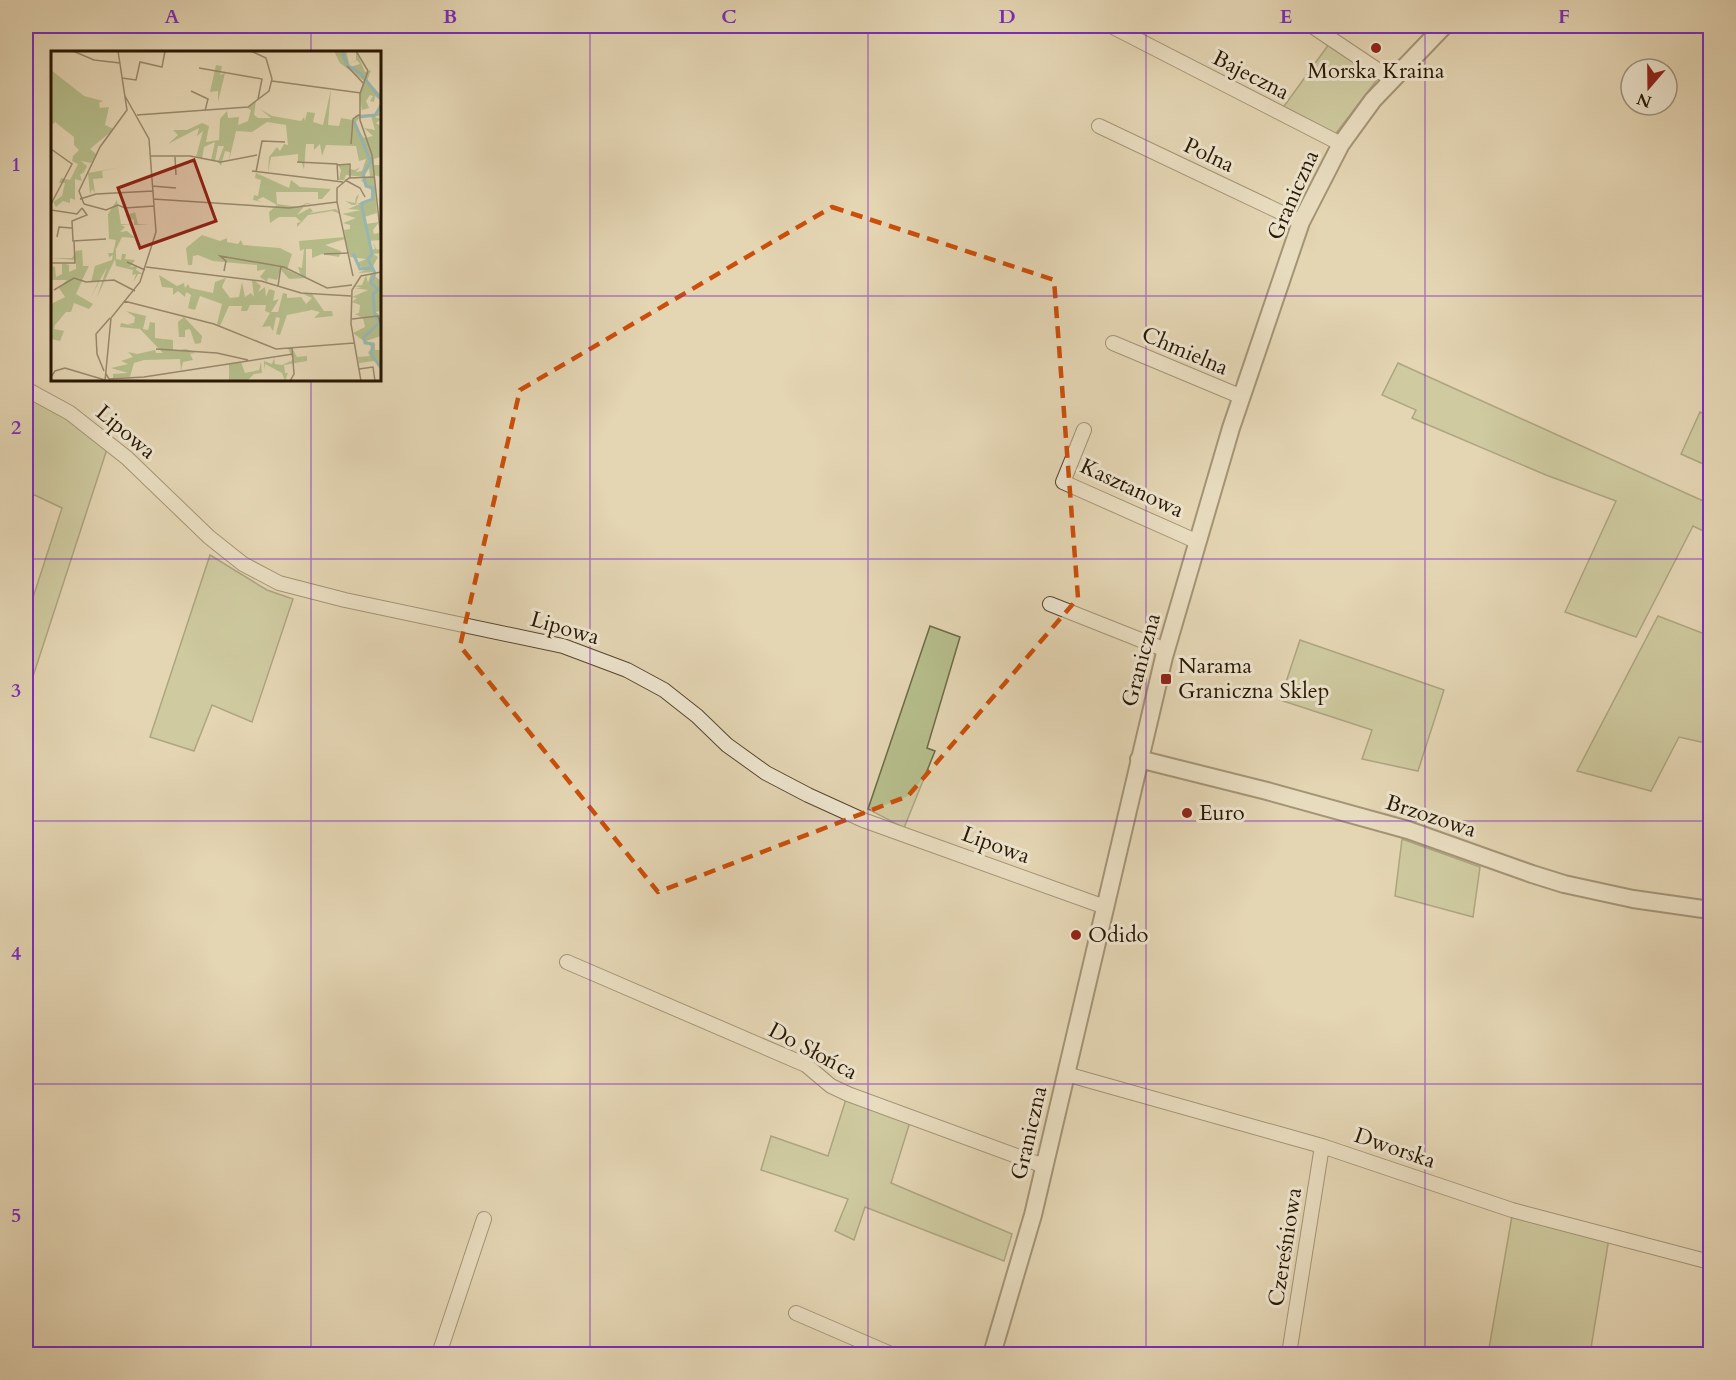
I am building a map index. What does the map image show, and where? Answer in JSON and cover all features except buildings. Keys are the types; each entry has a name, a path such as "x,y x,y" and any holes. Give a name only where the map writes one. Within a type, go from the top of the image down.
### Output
{"street":[{"name":"Bajeczna","path":"1111,26 1341,144"},
{"path":"1312,26 1391,79"},
{"name":"Graniczna","path":"992,1354 1033,1215 1166,650 1242,397 1301,222 1341,144 1373,100 1444,26"},
{"name":"Polna","path":"1099,126 1301,222"},
{"name":"Chmielna","path":"1113,343 1242,397"},
{"name":"Lipowa","path":"26,389 70,413 127,458 209,537 243,564 279,583 345,600 563,646 627,670 664,690 697,716 727,746 766,773 797,789 864,820 1105,907"},
{"name":"Kasztanowa","path":"1084,430 1063,482 1198,542"},
{"path":"1050,604 1166,650"},
{"name":"Brzozowa","path":"1139,759 1408,830 1564,884 1633,899 1710,910"},
{"name":"Do Słońca","path":"567,962 806,1065 831,1086 848,1094 1044,1166"},
{"name":"Dworska","path":"1066,1074 1322,1146 1512,1210 1710,1262"},
{"name":"Czereśniowa","path":"1289,1354 1322,1146"},
{"path":"439,1354 484,1219"},
{"path":"796,1313 891,1354"}],"highlighted area":[{"path":"832,207 1054,280 1078,598 908,796 658,892 460,646 520,390"}],"green space":[{"path":"1329,44 1379,77 1334,136 1282,109"},
{"path":"1398,363 1710,504 1710,534 1693,526 1636,637 1565,612 1616,501 1546,475 1412,418 1416,410 1382,395"},
{"path":"28,397 78,425 107,449 26,698 26,619 62,508 26,491 26,404"},
{"path":"1700,412 1710,417 1710,467 1681,454"},
{"path":"210,555 267,590 293,599 252,722 212,705 194,751 150,737"},
{"path":"1658,616 1710,636 1710,744 1679,737 1651,791 1577,771"},
{"path":"930,626 960,637 927,748 935,751 904,828 868,809"},
{"path":"1300,640 1444,690 1418,771 1362,759 1372,730 1280,700"},
{"path":"1402,839 1480,867 1473,917 1395,896"},
{"path":"846,1099 910,1122 891,1183 1012,1234 1004,1261 865,1207 854,1240 835,1231 848,1199 761,1170 771,1136 828,1156"},
{"path":"1512,1216 1609,1238 1590,1354 1488,1354"}],"place":[{"name":"Morska Kraina","path":"1376,48"},
{"name":"Narama Graniczna Sklep","path":"1166,679"},
{"name":"Euro","path":"1187,813"},
{"name":"Odido","path":"1076,935"}]}
